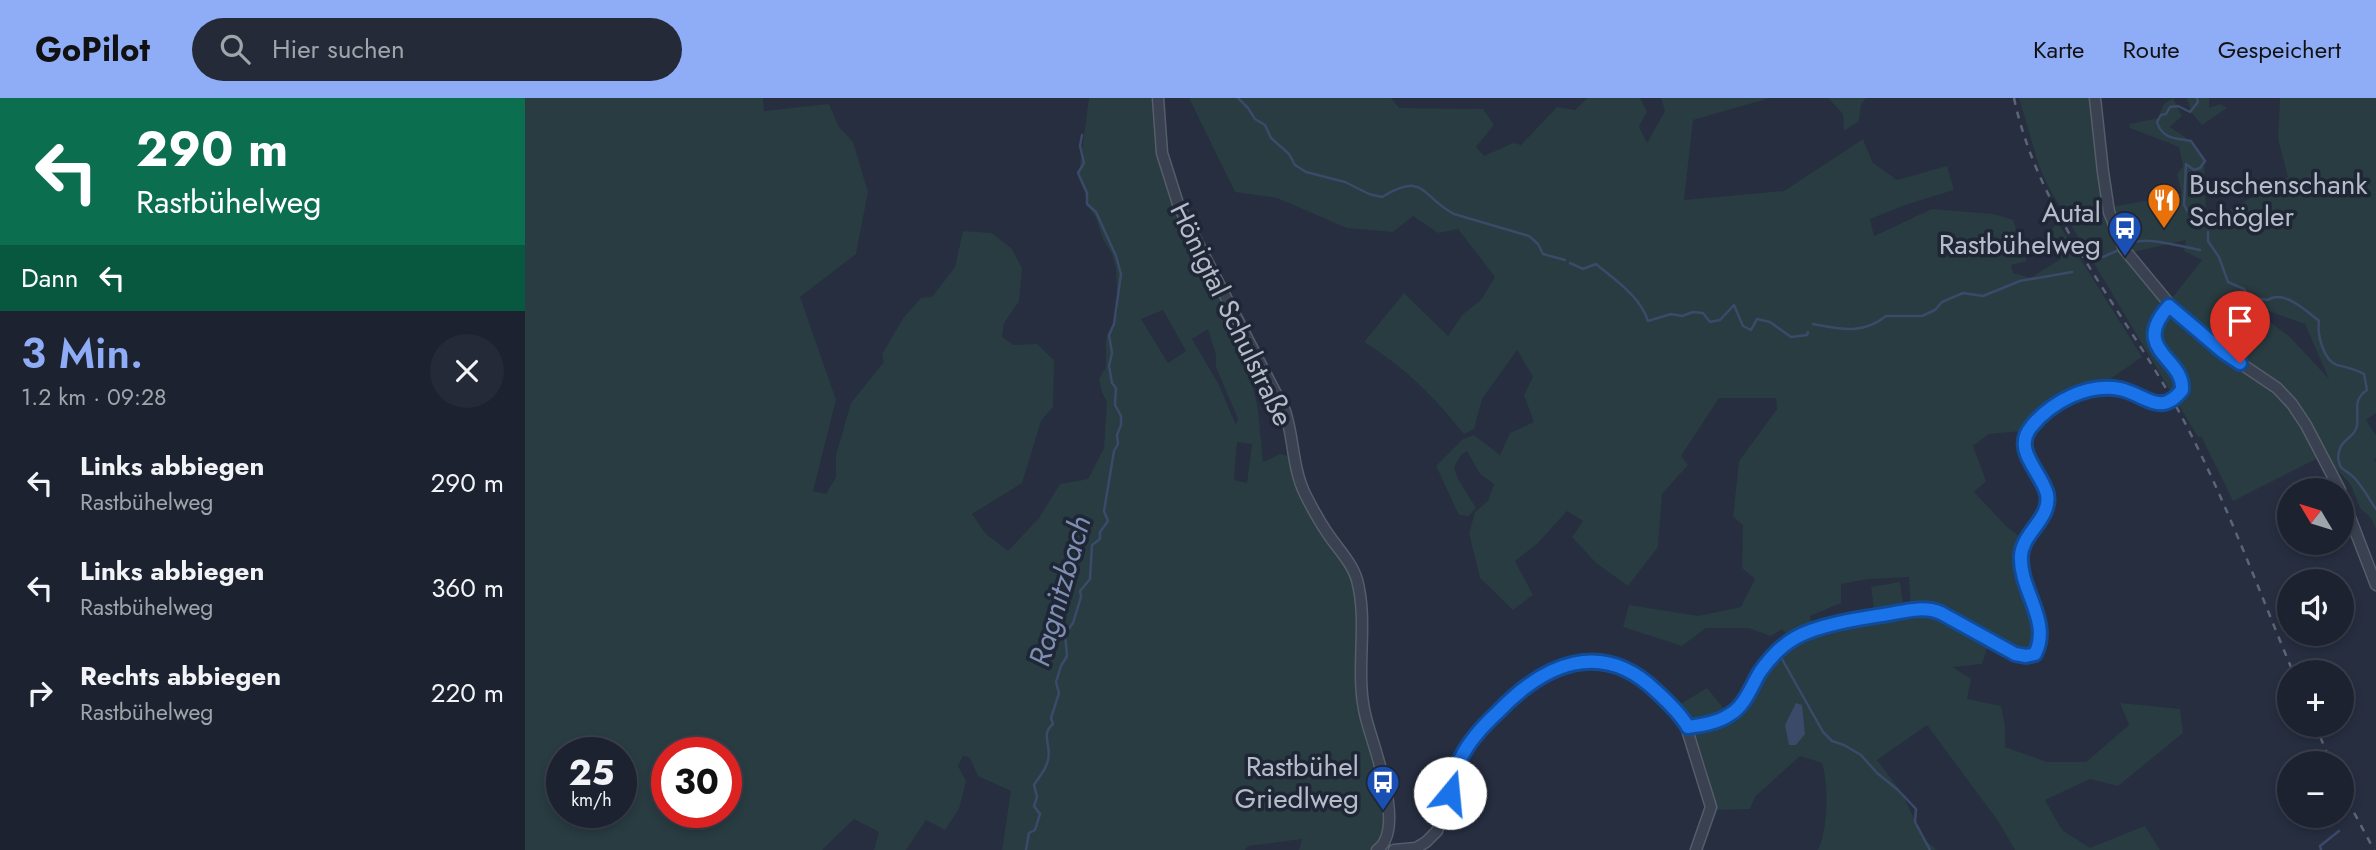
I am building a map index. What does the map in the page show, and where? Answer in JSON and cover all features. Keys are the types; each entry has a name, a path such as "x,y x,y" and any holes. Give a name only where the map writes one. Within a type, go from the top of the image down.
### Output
{"street":[{"name":"Hönigtal Schulstraße","path":"1159,98 1162,153 1179,207 1285,411 1294,462 1304,491 1355,576 1361,609 1361,681 1364,709 1388,800 1385,849"},
{"path":"2095,98 2109,212 2124,249 2169,306 2222,351 2277,388 2292,404 2334,478"},
{"path":"1688,727 1713,723 1731,714 1745,699 1760,672 1775,654 1795,638 1867,617 1928,608 2015,654 2035,654 2040,645 2039,630 2036,611 2023,574 2021,556 2025,541 2046,509 2047,500 2046,492 2024,448 2024,438 2037,420 2057,402 2081,393 2122,389 2161,404 2178,395 2182,390 2180,377 2161,352 2155,338 2157,321 2169,306"},
{"path":"2354,527 2376,586"},
{"path":"1385,849 1416,848 1437,831 1461,757 1491,719 1518,691 1554,669 1583,663 1603,663 1640,675 1688,727 1711,807 1696,850"}],"green space":[{"path":"525,98 763,98 764,111 829,104 839,127 853,142 868,192 856,254 800,297 836,400 813,491 826,494 836,477 836,455 851,403 884,362 882,354 904,317 921,298 932,297 955,267 963,231 992,233 1012,249 1022,268 1019,301 1004,323 1002,337 1014,345 1037,344 1054,360 1053,407 1041,421 1022,483 972,514 986,534 1008,551 1039,518 1060,484 1088,479 1104,448 1107,403 1099,379 1106,367 1106,339 1118,311 1116,268 1096,218 1089,208 1079,172 1089,98 1154,98 1171,185 1247,345 1245,349 1258,410 1263,462 1280,454 1292,457 1326,538 1364,585 1365,638 1356,643 1356,681 1362,717 1382,794 1384,824 1379,850 1299,850 1302,839 1248,846 1245,850 1002,850 1011,791 978,776 970,758 963,756 958,766 966,781 959,809 945,830 926,820 906,850 874,850 879,832 854,819 822,850 525,850","holes":["1163,310 1186,351 1168,363 1141,319","1208,329 1216,355 1216,367 1238,419 1236,425 1219,385 1192,339","1237,442 1252,444 1247,483 1234,480"]},
{"path":"1189,98 1391,98 1399,108 1483,109 1494,125 1476,147 1484,156 1513,143 1521,145 1557,107 1575,110 1587,98 1640,98 1647,112 1639,126 1647,143 1665,111 1661,98 1770,98 1693,120 1684,200 1784,191 1863,139 1873,163 1897,180 1947,166 1954,190 1870,219 1874,236 1932,209 1994,214 2013,220 2027,261 2011,265 2013,273 2030,278 2061,259 2051,229 2058,223 2142,357 2100,386 2055,400 2022,431 1989,434 1973,446 1986,481 1974,492 2006,526 2025,541 2021,556 2040,645 2026,656 1990,639 1982,664 1953,667 1971,679 1967,699 2001,706 2005,725 2005,747 2047,762 2086,762 2129,725 2120,703 2180,709 2183,733 2118,786 2090,779 2045,800 2062,830 2090,848 2145,826 2160,850 2015,850 1998,821 1927,725 1877,760 1902,793 1923,838 1937,850 1818,850 1826,819 1824,772 1822,763 1800,756 1755,797 1750,809 1715,810 1702,755 1690,726 1677,706 1707,688 1731,717 1760,672 1789,638 1782,629 1771,636 1748,628 1706,628 1682,646 1623,627 1629,605 1698,616 1741,607 1755,579 1742,568 1743,525 1733,517 1739,461 1777,409 1776,398 1719,398 1681,456 1688,465 1662,494 1658,547 1628,586 1596,563 1572,537 1583,521 1567,511 1538,543 1515,561 1533,595 1513,610 1480,578 1469,533 1475,512 1488,501 1494,484 1480,474 1467,451 1461,455 1454,467 1458,479 1476,508 1469,516 1459,515 1436,466 1463,439 1474,435 1500,455 1510,433 1534,422 1524,395 1533,377 1517,350 1482,399 1474,429 1464,434 1418,384 1364,342 1404,293 1448,336 1463,314 1481,300 1495,277 1458,229 1438,233 1413,216 1393,232 1347,228 1277,198 1235,192","holes":["1909,577 1911,611 1813,631 1810,616 1841,603 1841,584 1868,579"]},
{"path":"1828,98 1866,98 1861,104 1859,121 1844,131 1843,114"},
{"path":"2019,98 2091,98 2106,208 2182,194 2177,174 2183,166 2179,147 2130,128 2129,124 2158,118 2164,104 2173,98 2182,116 2170,127 2185,137 2204,157 2206,214 2213,219 2288,177 2278,139 2280,98 2376,98 2376,413 2366,420 2376,435 2376,529 2371,518 2360,508 2354,493 2354,478 2345,478 2326,454 2233,501 2201,436 2198,437 2050,190 2039,166","holes":["2186,240 2184,251 2202,260 2172,298 2133,252","2241,301 2305,324 2329,379 2290,337"]},
{"path":"2187,98 2209,98 2209,108 2220,104 2227,108 2202,125 2191,112"},
{"path":"1900,582 1903,604 1874,608 1871,587"}],"water":[{"path":"1796,703 1802,705 1805,734 1796,745 1789,745 1785,725"}],"waterway":[{"path":"1238,98 1255,119 1265,125 1271,138 1289,154 1295,165 1306,172 1345,182 1369,194 1382,197 1407,186 1415,186 1454,214 1529,236 1538,244 1543,254 1565,260"},
{"path":"2197,98 2198,102 2190,112 2178,106 2170,107 2157,122 2166,135 2191,141 2205,161 2200,168 2194,170 2186,164 2184,205 2196,226 2201,227"},
{"name":"Ragnitzbach","path":"1026,850 1029,833 1035,830 1040,814 1034,806 1037,797 1034,785 1048,760 1047,732 1053,724 1051,718 1059,693 1056,682 1067,656 1065,634 1073,623 1081,597 1080,591 1090,579 1092,545 1100,539 1100,532 1108,521 1104,511 1121,425 1121,416 1115,405 1116,388 1112,383 1109,366 1112,353 1109,335 1114,324 1121,274 1096,212 1087,204 1087,193 1078,173 1084,163 1080,146 1082,135"},
{"path":"2208,232 2208,241 2219,257 2228,282 2244,289 2248,297 2268,300 2281,297 2302,307 2319,321 2320,339 2328,358 2337,365 2364,374 2367,390 2359,398 2356,428 2341,446 2338,458 2340,466 2354,477 2376,509"},
{"path":"2132,243 2156,241 2200,250"},
{"path":"2103,257 2121,249"},
{"path":"1570,263 1583,269 1596,264 1633,296 1648,321 1671,314 1682,316 1693,312 1703,313 1710,322 1720,320 1734,305 1743,326 1751,330 1757,319 1770,322 1791,337 1807,335 1808,332"},
{"path":"1813,324 1851,329 1869,326 1886,316 1922,316 1935,310 1942,302 1963,293 1983,296 2020,281 2072,272"},
{"path":"1782,659 1823,732 1832,741 1861,755 1916,809 1915,822 1930,850"},
{"path":"2321,850 2320,846 2339,831"}],"railway":[{"path":"2014,98 2042,181 2062,220 2155,370 2194,440 2288,660"},
{"path":"2320,737 2326,751"},
{"path":"2354,812 2374,850"}],"place":[{"name":"Buschenschank Schögler","path":"2164,230"},
{"name":"Autal Rastbühelweg","path":"2125,258"},
{"name":"Rastbühel Griedlweg","path":"1383,812"}],"route":[{"path":"1450,793 1461,757 1491,719 1518,691 1565,665 1603,663 1640,675 1667,701 1688,727 1713,723 1731,714 1745,699 1760,672 1775,654 1795,638 1867,617 1928,608 2015,654 2035,654 2040,645 2039,630 2036,611 2023,574 2021,556 2025,541 2046,509 2047,500 2046,492 2024,448 2024,438 2028,430 2057,402 2097,389 2122,389 2161,404 2178,395 2183,383 2161,352 2154,329 2161,314 2169,306 2240,363"}]}
